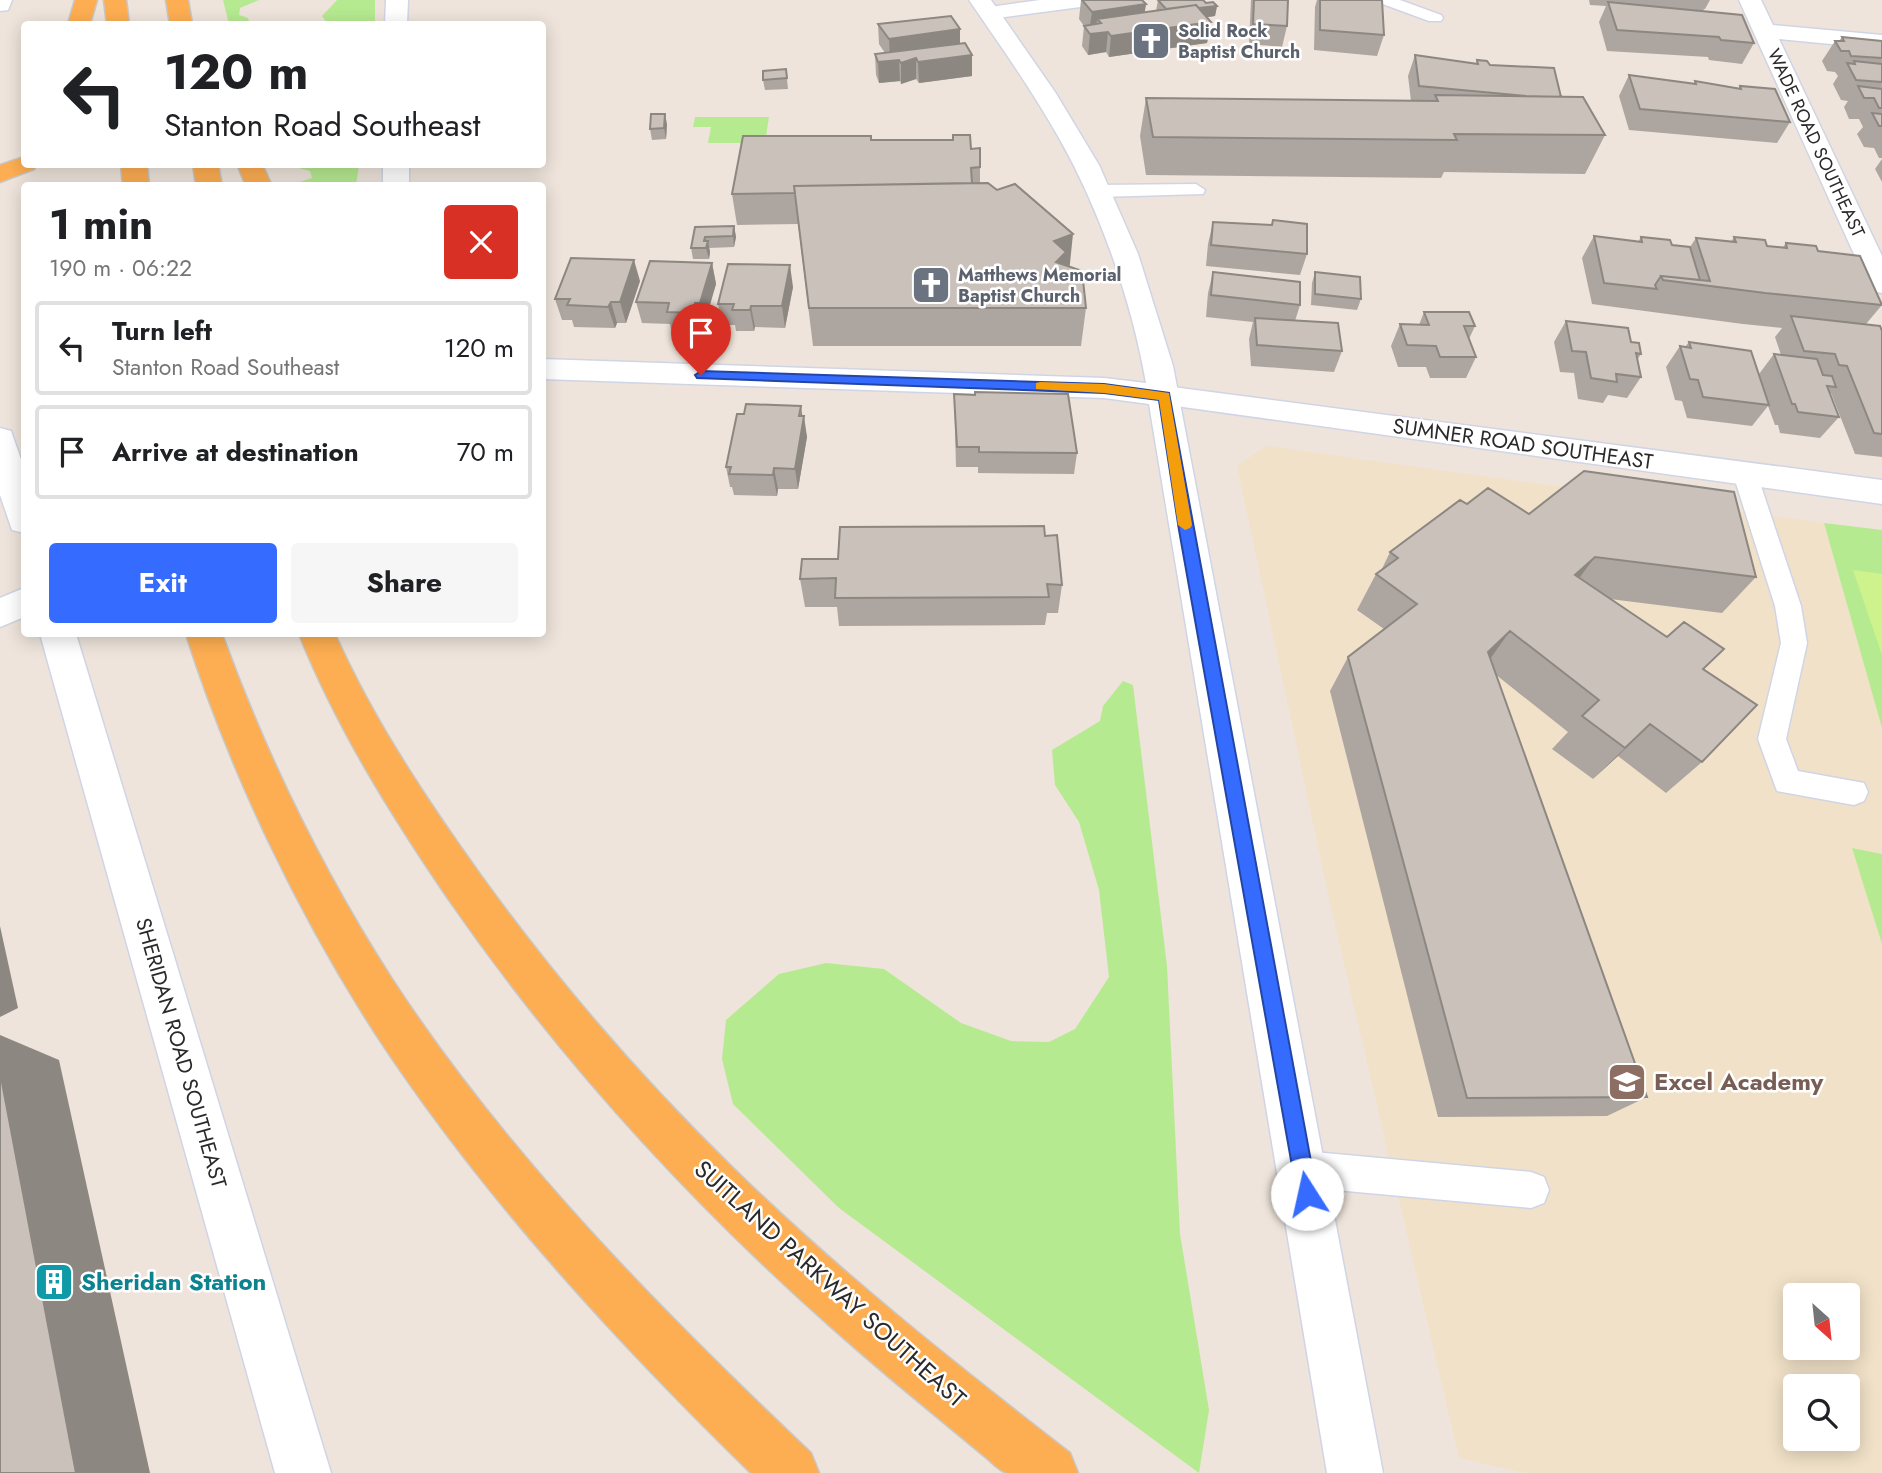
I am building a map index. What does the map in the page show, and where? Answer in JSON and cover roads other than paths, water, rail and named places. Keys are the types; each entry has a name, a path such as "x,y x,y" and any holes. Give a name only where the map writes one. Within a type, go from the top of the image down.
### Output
{"highway":[{"path":"80,21 86,0"},
{"path":"116,0 118,21"},
{"path":"177,0 180,21"},
{"path":"0,174 21,166"},
{"path":"205,637 239,734 277,818 361,969 413,1047 472,1128 624,1307 716,1402 791,1473"},
{"name":"SUITLAND PARKWAY SOUTHEAST","path":"318,637 379,760 424,828 475,903 602,1065 673,1142 763,1231 865,1321 1050,1473"}],"main road":[{"path":"396,21 397,0"},
{"path":"985,7 1088,0"},
{"name":"WADE ROAD SOUTHEAST","path":"1750,0 1872,279"},
{"path":"985,7 1049,102 1099,191 1134,282 1165,396 1186,530 1303,1169 1355,1473"},
{"path":"1765,31 1882,42"},
{"name":"SUMNER ROAD SOUTHEAST","path":"546,369 1104,388 1882,492"},
{"path":"0,439 21,511"},
{"path":"0,613 21,603"},
{"name":"SHERIDAN ROAD SOUTHEAST","path":"59,637 303,1473"}],"lane":[{"path":"1385,0 1436,18"},
{"path":"1099,191 1196,190"},
{"path":"1745,474 1788,606 1794,643 1772,739 1787,782 1854,792"},
{"path":"1303,1169 1531,1190"}],"place":[{"name":"Solid Rock Baptist Church","path":"1151,41"},
{"name":"Matthews Memorial Baptist Church","path":"931,285"},
{"name":"Excel Academy","path":"1627,1082"},
{"name":"Sheridan Station","path":"54,1282"}]}
